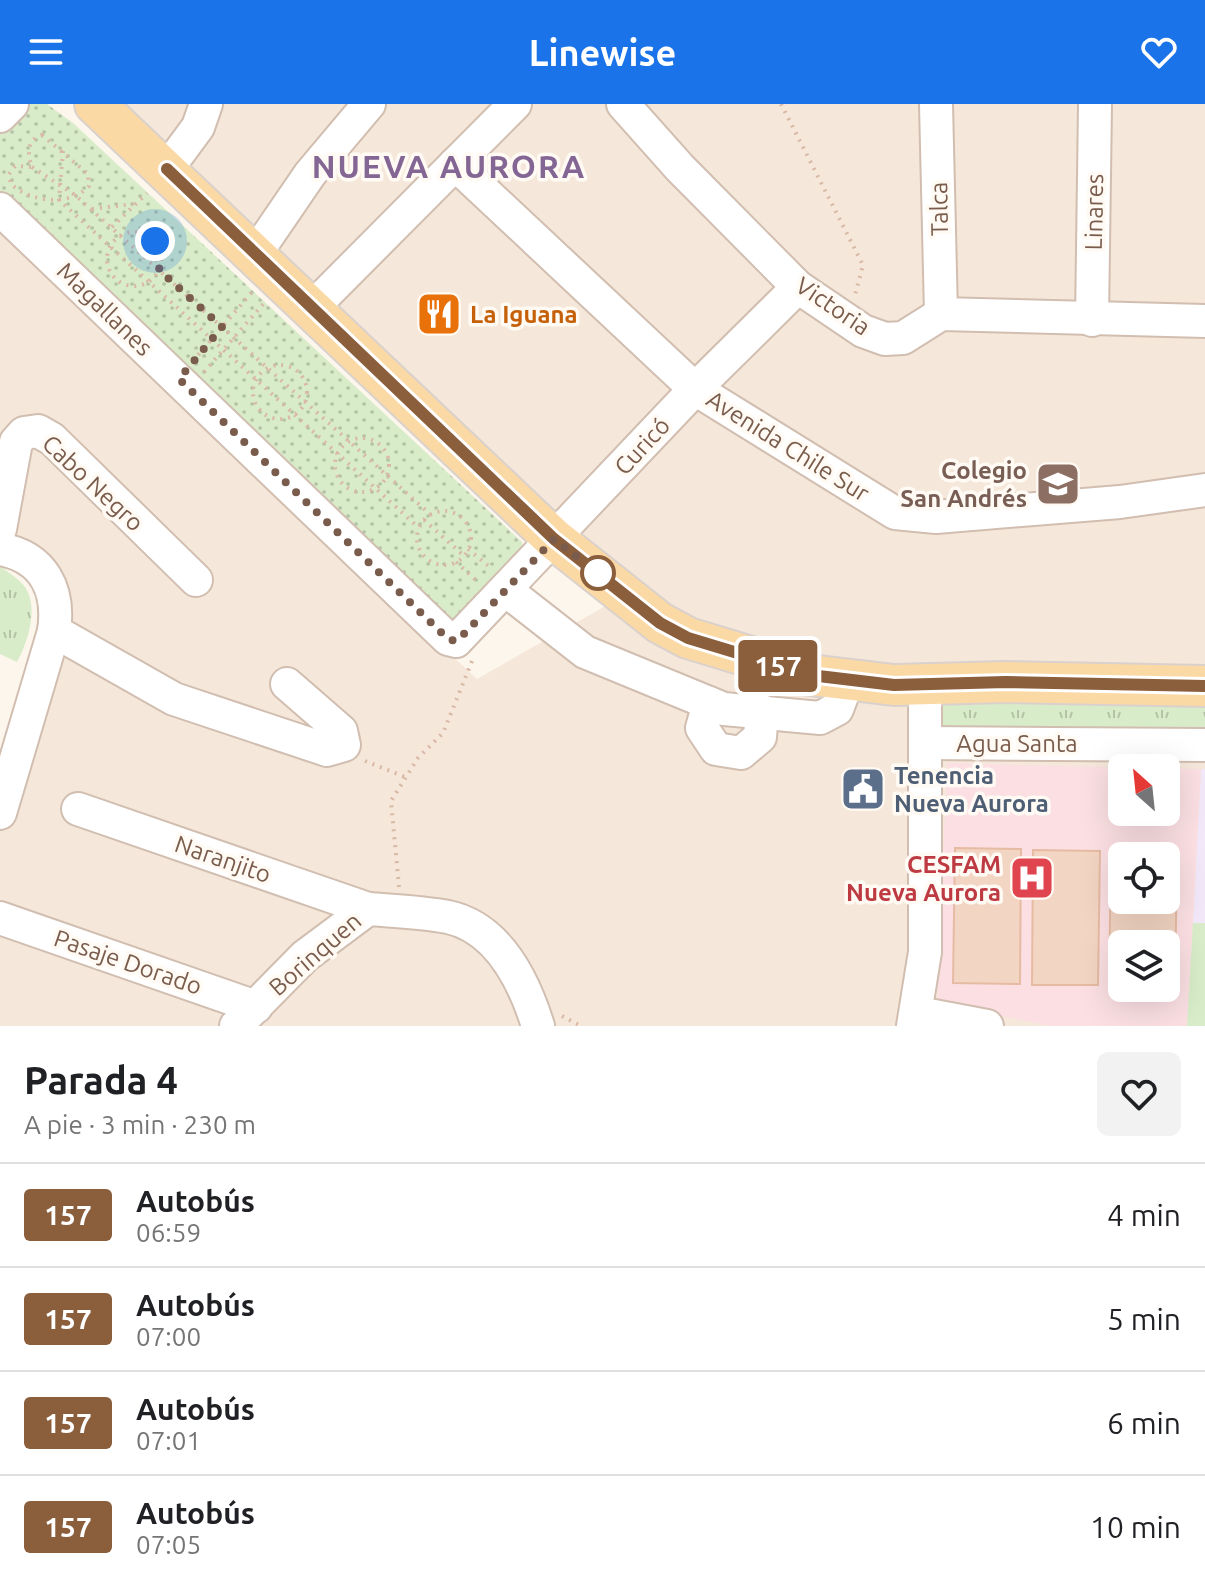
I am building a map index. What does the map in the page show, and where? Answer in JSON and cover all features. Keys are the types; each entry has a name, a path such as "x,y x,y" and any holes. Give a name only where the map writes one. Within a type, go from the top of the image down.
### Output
{"main road":[{"path":"95,104 157,180 254,272 312,308 554,539 660,623 688,638 810,675 848,680 925,684 1205,686"}],"street":[{"path":"0,116 12,104"},
{"path":"157,180 198,127 206,104"},
{"path":"254,272 310,174 369,104"},
{"path":"312,308 515,104"},
{"name":"Victoria","path":"623,104 680,168 798,287 863,331 885,339 903,338 941,314"},
{"name":"Talca","path":"936,104 941,314"},
{"name":"Linares","path":"1092,320 1095,104"},
{"name":"Avenida Chile Sur","path":"455,164 695,389 895,513 936,517 1120,502 1205,490"},
{"name":"Magallanes","path":"0,209 448,639 456,641 466,632"},
{"name":"Curicó","path":"554,539 695,389 798,287"},
{"path":"941,314 1205,321"},
{"name":"Cabo Negro","path":"0,529 16,442 24,433 38,431 52,439 196,580"},
{"path":"466,632 554,539"},
{"path":"0,549 25,556 40,569 57,607 54,631 0,813"},
{"path":"507,591 585,652 709,703 820,718 837,709 848,680"},
{"path":"54,631 174,699 327,750 344,745 341,731 287,684"},
{"path":"925,684 925,952 916,1020 987,1026"},
{"path":"709,703 702,728 716,749 741,753 760,737 762,711"},
{"name":"Agua Santa","path":"926,743 1205,745"},
{"name":"Naranjito","path":"78,809 368,909"},
{"name":"Borinquen","path":"246,1016 305,956 368,909 451,917 483,934 508,957 538,1026"},
{"name":"Pasaje Dorado","path":"0,918 246,1016"}],"path":[{"path":"781,104 863,265"},
{"path":"32,167 28,152 32,141 38,136 47,136 90,177 89,186 75,195 59,200 29,195 11,184 9,174 15,166 32,167 75,195 431,515"},
{"path":"59,200 63,151"},
{"path":"112,227 157,180"},
{"path":"59,200 419,528"},
{"path":"92,209 135,204"},
{"path":"135,232 155,241 161,255 159,270 149,281 131,285 116,278 108,263 110,246 121,236 135,232"},
{"path":"184,384 254,272"},
{"path":"184,384 224,350 265,302"},
{"path":"283,365 298,372 306,385 305,402 294,414 277,418 262,411 254,396 256,379 268,368 283,365"},
{"path":"365,439 380,445 388,459 387,475 375,488 359,492 344,485 335,471 338,454 350,442 365,439"},
{"path":"447,512 467,525 471,540 464,556 448,565 432,563 420,552 419,528 431,515 447,512"},
{"path":"424,520 464,556"},
{"path":"368,909 399,889 391,801 418,758 443,733 472,666 466,632"},
{"path":"337,749 406,777"}],"shaded area":[{"path":"112,104 1205,104 1205,1026 0,1026 0,812 56,662 48,565 0,558 0,232 477,679 637,588"},
{"name":"CESFAM Nueva Aurora","path":"947,763 1108,767 1108,826 1180,826 1180,768 1201,769 1187,1026 1051,1026 937,1003"},
{"path":"1201,769 1205,769 1205,923 1193,923"}],"green space":[{"path":"25,104 47,104 73,123 522,542 522,560 462,623 445,626 0,199 0,127"},
{"path":"0,566 25,587 31,605 28,635 17,662 0,654"},
{"path":"933,691 1205,692 1205,730 934,731"},
{"path":"1193,923 1205,923 1205,1026 1187,1026"}],"building":[{"path":"955,848 1021,849 1020,984 953,983"},
{"path":"1033,850 1100,851 1098,985 1032,985"},
{"path":"1110,914 1176,914 1176,930 1110,930"}],"bus line":[{"name":"157","path":"167,169 554,539 660,623 688,638 735,655 810,675 894,685 1006,682 1205,686"}],"place":[{"name":"La Iguana","path":"439,314"},
{"name":"Colegio San Andrés","path":"1058,484"},
{"name":"Tenencia Nueva Aurora","path":"863,789"},
{"name":"CESFAM Nueva Aurora","path":"1032,878"}],"district":[{"name":"NUEVA AURORA","path":"449,166"}],"route":[{"path":"155,241 161,255 159,270 222,327 179,379 448,639 456,641 466,632 554,539 598,573"}]}
